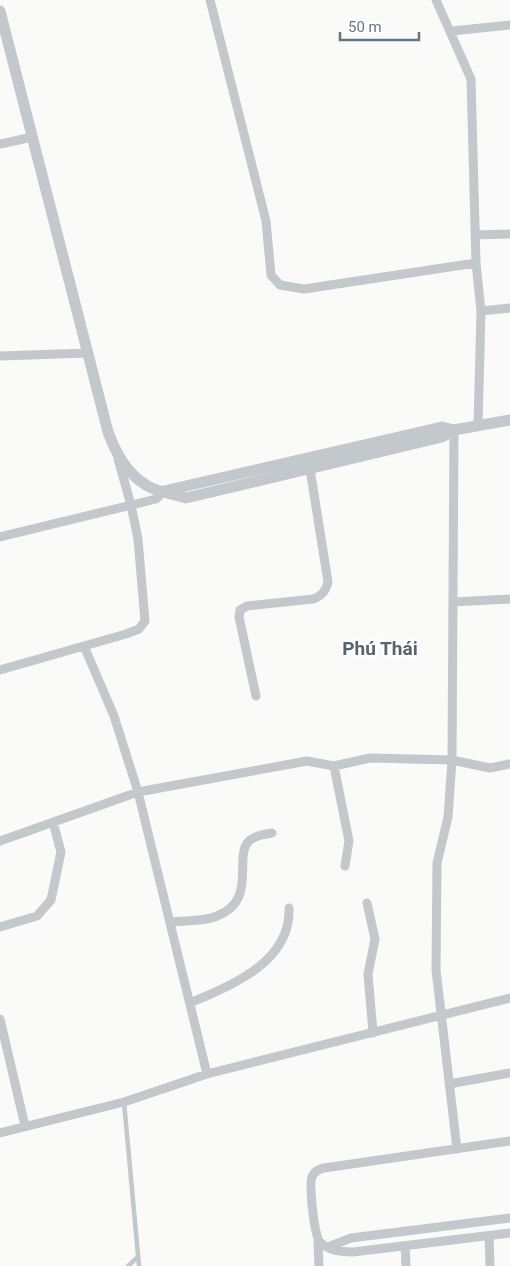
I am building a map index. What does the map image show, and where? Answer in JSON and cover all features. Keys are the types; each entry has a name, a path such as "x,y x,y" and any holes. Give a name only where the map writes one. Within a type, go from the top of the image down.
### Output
{"street":[{"path":"210,0 266,221 269,263 275,281 280,286 304,289 476,262"},
{"path":"436,0 452,31 471,79 476,262 481,311 478,426"},
{"path":"0,11 88,353 131,505 138,539 145,621 139,629 0,670"},
{"path":"452,31 510,25"},
{"path":"0,144 32,137"},
{"path":"475,235 510,234"},
{"path":"481,311 510,308"},
{"path":"0,356 88,353"},
{"path":"116,451 128,470 147,486 186,498 442,437 454,430 508,423"},
{"path":"0,538 156,498 164,491 442,427 454,430"},
{"path":"454,430 452,760 448,817 437,864 436,970 457,1148"},
{"path":"256,696 239,617 240,610 247,606 313,599 318,597 326,588 328,582 310,469"},
{"path":"453,602 510,599"},
{"path":"84,646 114,716 138,792 207,1074"},
{"path":"0,841 138,792 307,761 334,766 370,758 452,760 490,768 510,764"},
{"path":"334,766 349,841 345,866"},
{"path":"0,927 37,916 51,900 60,868 61,852 53,822"},
{"path":"171,922 211,918 223,913 233,905 241,891 245,850 248,841 260,835 272,833"},
{"path":"367,903 375,939 368,980 373,1032"},
{"path":"190,1003 236,982 268,959 282,943 287,930 289,908"},
{"path":"0,1133 124,1102 207,1074 510,998"},
{"path":"0,1019 25,1126"},
{"path":"449,1084 510,1073"},
{"path":"319,1266 311,1180 312,1176 320,1169 510,1141"},
{"path":"328,1247 351,1238 510,1218"},
{"path":"318,1241 338,1252 353,1252 510,1233"},
{"path":"489,1236 490,1266"},
{"path":"405,1246 406,1266"}],"lane":[{"path":"124,1102 139,1266"},
{"path":"128,1266 138,1257"}],"district":[{"name":"Phú Thái","path":"380,648"}]}
